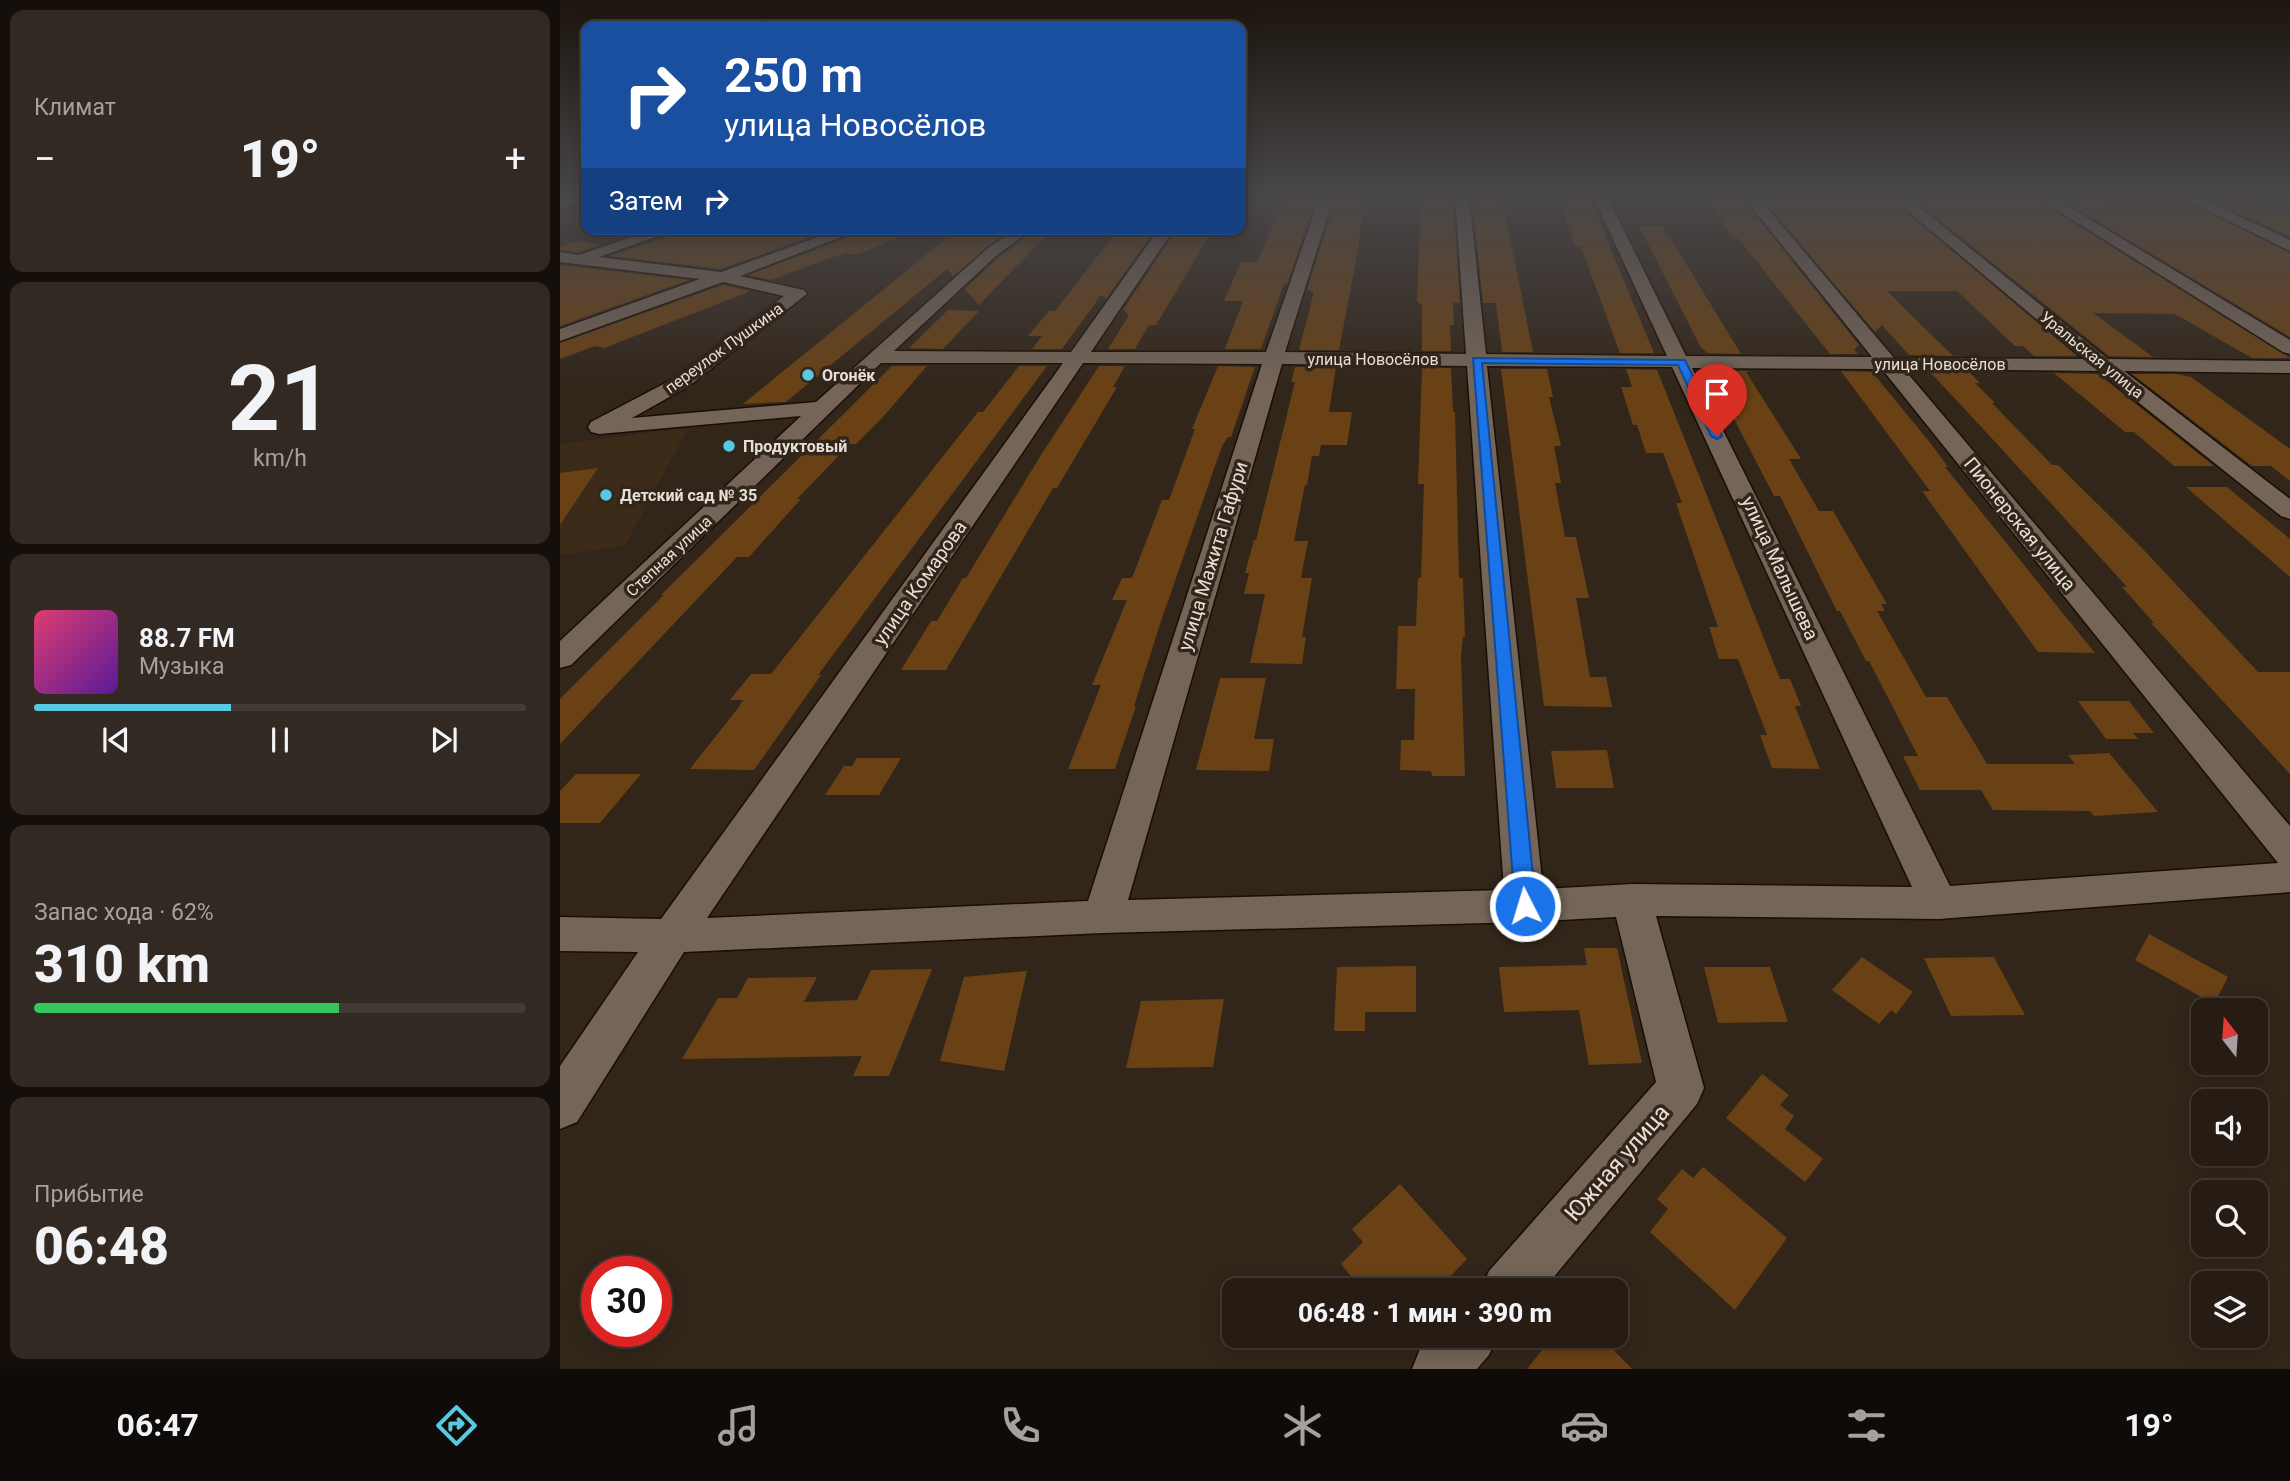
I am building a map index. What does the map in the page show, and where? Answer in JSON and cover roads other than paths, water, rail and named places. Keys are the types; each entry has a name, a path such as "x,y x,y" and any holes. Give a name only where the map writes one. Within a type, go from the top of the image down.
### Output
{"street":[{"name":"переулок Пушкина","path":"565,260 723,277 798,294 682,382 599,427 824,408"},
{"path":"560,335 770,260"},
{"name":"Степная улица","path":"560,658 876,357 983,260"},
{"name":"улица Комарова","path":"560,1106 672,936 1145,260"},
{"name":"улица Мажита Гафури","path":"1103,917 1306,260"},
{"path":"1467,260 1525,906"},
{"name":"улица Малышева","path":"1632,260 1939,903"},
{"name":"Пионерская улица","path":"1802,260 2290,852"},
{"name":"Уральская улица","path":"1975,260 2290,511"},
{"path":"2146,260 2290,348"},
{"name":"улица Новосёлов","path":"876,357 2290,368"},
{"path":"560,934 672,936 1103,917 1525,906 1632,900 1939,903 2290,877"},
{"name":"Южная улица","path":"1518,1278 1681,1088 1632,900"},
{"path":"1440,1369 1458,1348"}],"place":[{"name":"Огонёк","path":"808,375"},
{"name":"Продуктовый","path":"729,446"},
{"name":"Детский сад № 35","path":"606,495"}]}
